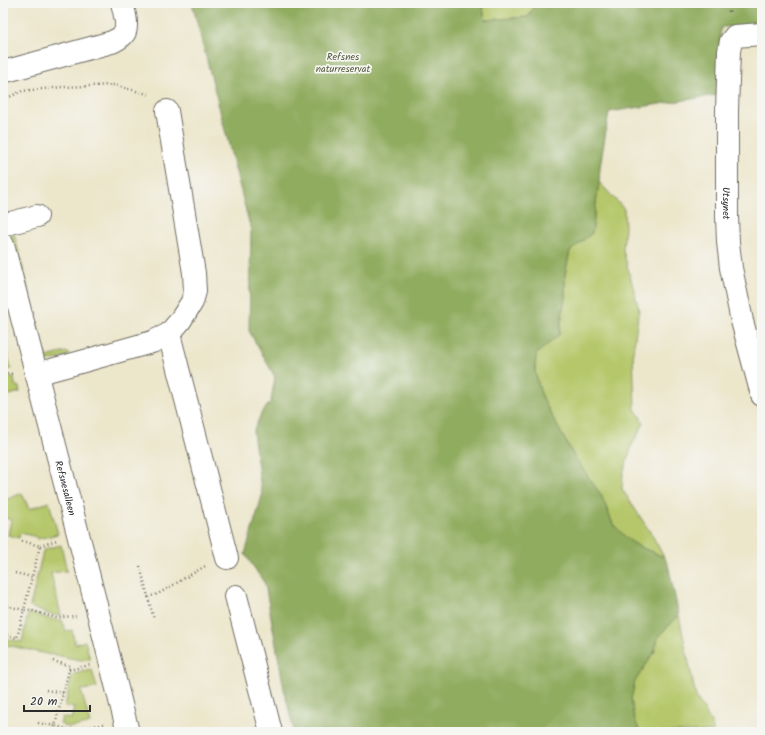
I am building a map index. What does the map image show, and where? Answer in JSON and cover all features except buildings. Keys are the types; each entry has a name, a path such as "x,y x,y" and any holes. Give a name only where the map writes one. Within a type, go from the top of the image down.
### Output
{"street":[{"path":"3,72 112,42 120,38 124,33 126,23 122,3"},
{"name":"Utsynet","path":"762,34 735,36 731,41 727,110 727,217 731,268 742,322 762,395"},
{"path":"36,374 152,342 169,334 180,321 192,302 195,291 194,273 167,111"},
{"path":"3,225 37,216"},
{"name":"Refsnesalleen","path":"3,245 128,732"},
{"path":"169,334 227,558"},
{"path":"236,596 271,732"}],"path":[{"path":"3,100 22,91 63,87 114,85 155,96 167,111"},
{"path":"22,541 40,546 59,540"},
{"path":"3,634 17,638 40,546"},
{"path":"148,597 158,594 214,562 227,558"},
{"path":"140,566 154,620"},
{"path":"15,573 32,578"},
{"path":"7,606 57,618 77,616"},
{"path":"53,662 70,666 54,732"},
{"path":"69,670 86,666"},
{"path":"46,690 63,694"},
{"path":"38,723 68,729 90,726"}],"green space":[{"name":"Refsnes naturreservat","path":"192,3 482,3 485,20 528,17 534,7 544,3 762,3 762,26 721,27 717,95 609,112 600,167 592,233 570,251 565,274 565,298 559,335 536,354 535,371 540,391 548,409 575,458 601,495 613,524 629,540 638,546 664,557 668,564 679,616 659,635 654,653 635,681 631,699 634,718 640,732 294,732 284,689 265,584 245,554 262,496 253,432 261,414 271,401 275,377 249,331 251,230"},
{"path":"482,3 544,3 534,7 528,17 485,20"},
{"path":"599,182 624,209 625,227 623,250 639,309 633,352 635,409 644,423 632,445 623,474 622,489 652,535 664,557 638,546 629,540 613,524 601,495 575,458 548,409 540,391 535,371 536,354 559,335 565,298 565,274 570,251 592,233"},
{"path":"11,233 14,234 46,357 66,352 69,356 42,363 9,235"},
{"path":"3,336 11,369 3,369"},
{"path":"3,375 14,377 15,385 19,387 20,392 6,396 3,384"},
{"path":"22,493 29,509 49,502 58,534 37,539 37,537 20,533 19,538 8,535 11,520 3,517 3,501"},
{"path":"61,545 67,571 51,573 61,615 57,615 49,614 30,607 43,551 45,549"},
{"path":"28,613 62,620 66,631 72,630 75,644 85,641 90,659 80,660 51,655 3,644 3,638 22,642"},
{"path":"679,616 696,697 713,727 713,732 640,732 634,718 631,699 635,681 654,653 659,635"},
{"path":"92,670 97,688 81,690 90,723 70,727 63,726 60,724 62,717 71,719 74,708 65,706 71,677 73,674"}]}
